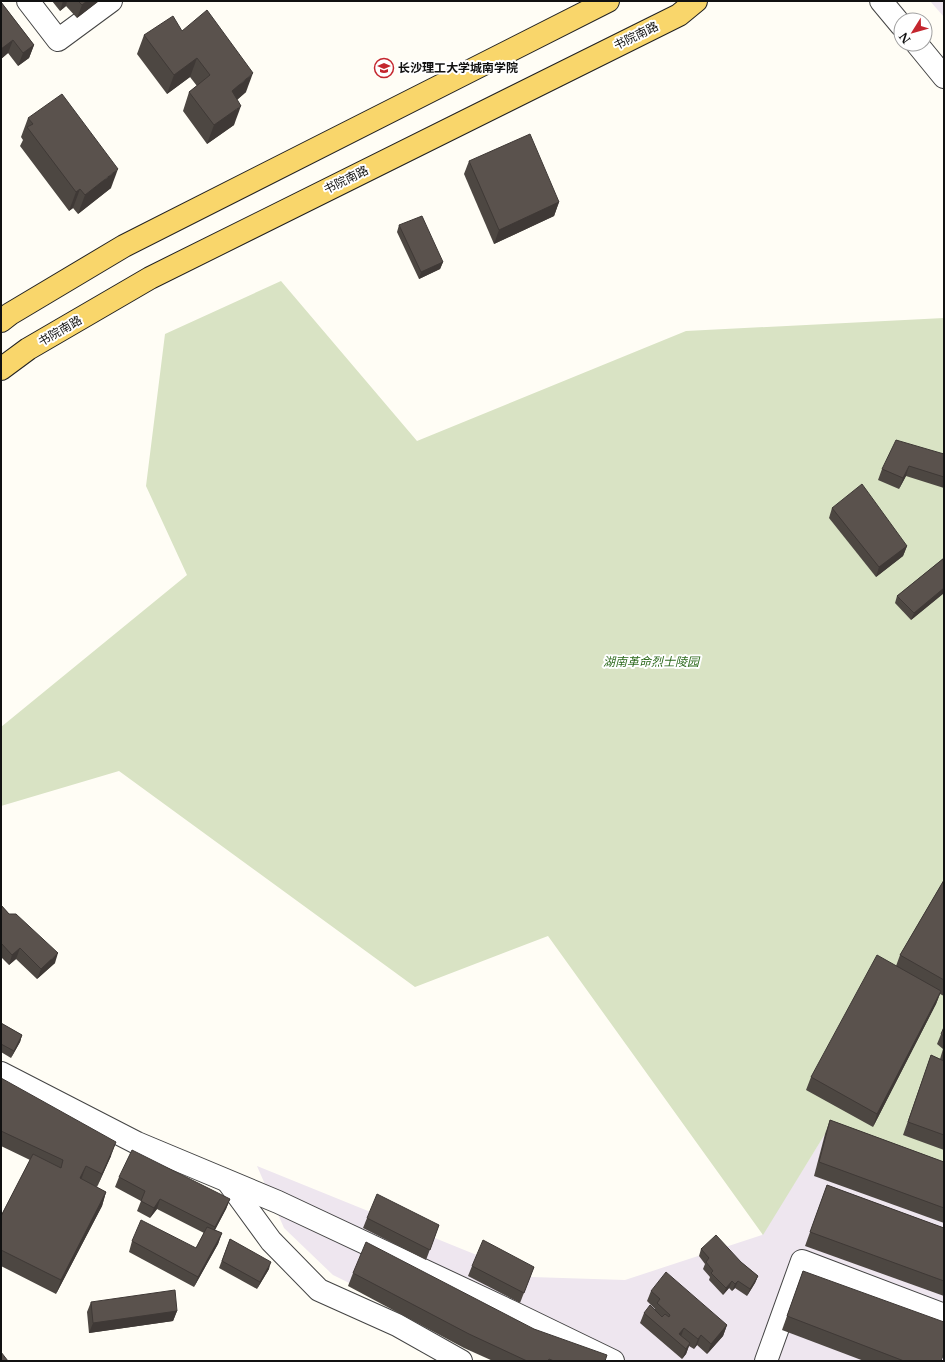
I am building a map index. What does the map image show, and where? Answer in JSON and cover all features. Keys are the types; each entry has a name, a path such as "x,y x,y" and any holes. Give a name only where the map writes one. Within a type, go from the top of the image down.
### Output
{"main road":[{"path":"1,321 10,314 124,246 608,1"},
{"name":"书院南路","path":"1,369 28,349 150,278 678,15 696,1"}],"street":[{"path":"28,1 58,40 111,1"},
{"path":"881,1 893,15"},
{"path":"924,52 944,77"},
{"path":"1,1073 137,1143 228,1181 306,1216 510,1311 613,1361"},
{"path":"228,1181 271,1241 319,1290 397,1325 461,1361"},
{"path":"766,1361 802,1261 944,1315"}],"shaded area":[{"path":"930,1 944,1 944,17"},
{"path":"825,1134 944,1173 944,1361 507,1361 333,1275 284,1228 257,1166 531,1277 625,1280 762,1235"}],"green space":[{"name":"湖南革命烈士陵园","path":"281,281 417,441 686,331 944,318 944,1173 825,1134 763,1235 548,936 415,987 119,771 1,806 1,727 187,575 146,486 165,334"}],"building":[{"path":"78,1 87,1 82,5"},
{"path":"1,2 34,45 23,53 13,40 1,49"},
{"path":"207,10 253,73 232,91 241,106 214,125 189,92 210,75 197,58 174,75 144,35 173,16 182,31"},
{"path":"62,94 118,169 85,195 80,189 76,192 27,127 33,124 28,118"},
{"path":"530,134 559,202 499,230 469,161"},
{"path":"422,216 443,262 421,272 399,225"},
{"path":"896,440 944,454 944,477 909,466 903,478 882,469"},
{"path":"862,484 907,546 879,567 832,508"},
{"path":"944,558 944,588 914,613 897,596"},
{"path":"944,880 944,980 900,955"},
{"path":"1,905 9,914 16,914 58,953 41,969 20,948 12,955 1,943"},
{"path":"877,955 941,991 877,1114 811,1077"},
{"path":"1,1023 22,1035 14,1051 1,1044"},
{"path":"944,1027 944,1036 941,1034"},
{"path":"931,1055 944,1061 944,1135 908,1122"},
{"path":"1,1078 116,1142 102,1174 86,1166 80,1178 106,1192 61,1280 1,1250 1,1216 33,1154 61,1168 63,1160 1,1131"},
{"path":"830,1120 944,1162 944,1208 819,1162"},
{"path":"132,1150 230,1199 215,1227 160,1199 154,1208 141,1201 145,1191 119,1177"},
{"path":"827,1185 944,1228 944,1281 810,1232"},
{"path":"377,1194 439,1225 430,1250 367,1218"},
{"path":"141,1220 196,1248 207,1227 222,1233 198,1277 132,1241"},
{"path":"716,1235 741,1262 758,1276 750,1289 738,1281 735,1284 732,1281 726,1288 711,1273 713,1271 706,1262 709,1258 701,1249"},
{"path":"230,1239 271,1262 260,1282 222,1261"},
{"path":"483,1240 534,1267 524,1293 472,1266"},
{"path":"366,1242 534,1329 607,1355 605,1361 554,1361 549,1359 548,1361 527,1361 469,1334 353,1273"},
{"path":"803,1271 944,1322 944,1353 941,1361 904,1361 787,1316"},
{"path":"666,1272 727,1325 711,1344 701,1335 698,1339 684,1328 679,1334 690,1343 686,1349 644,1313 650,1305 662,1317 665,1314 669,1317 670,1315 657,1303 660,1299 651,1291"},
{"path":"175,1290 177,1311 93,1323 91,1302"},
{"path":"1,1352 8,1361 1,1361"}],"place":[{"name":"长沙理工大学城南学院","path":"384,68"}]}
